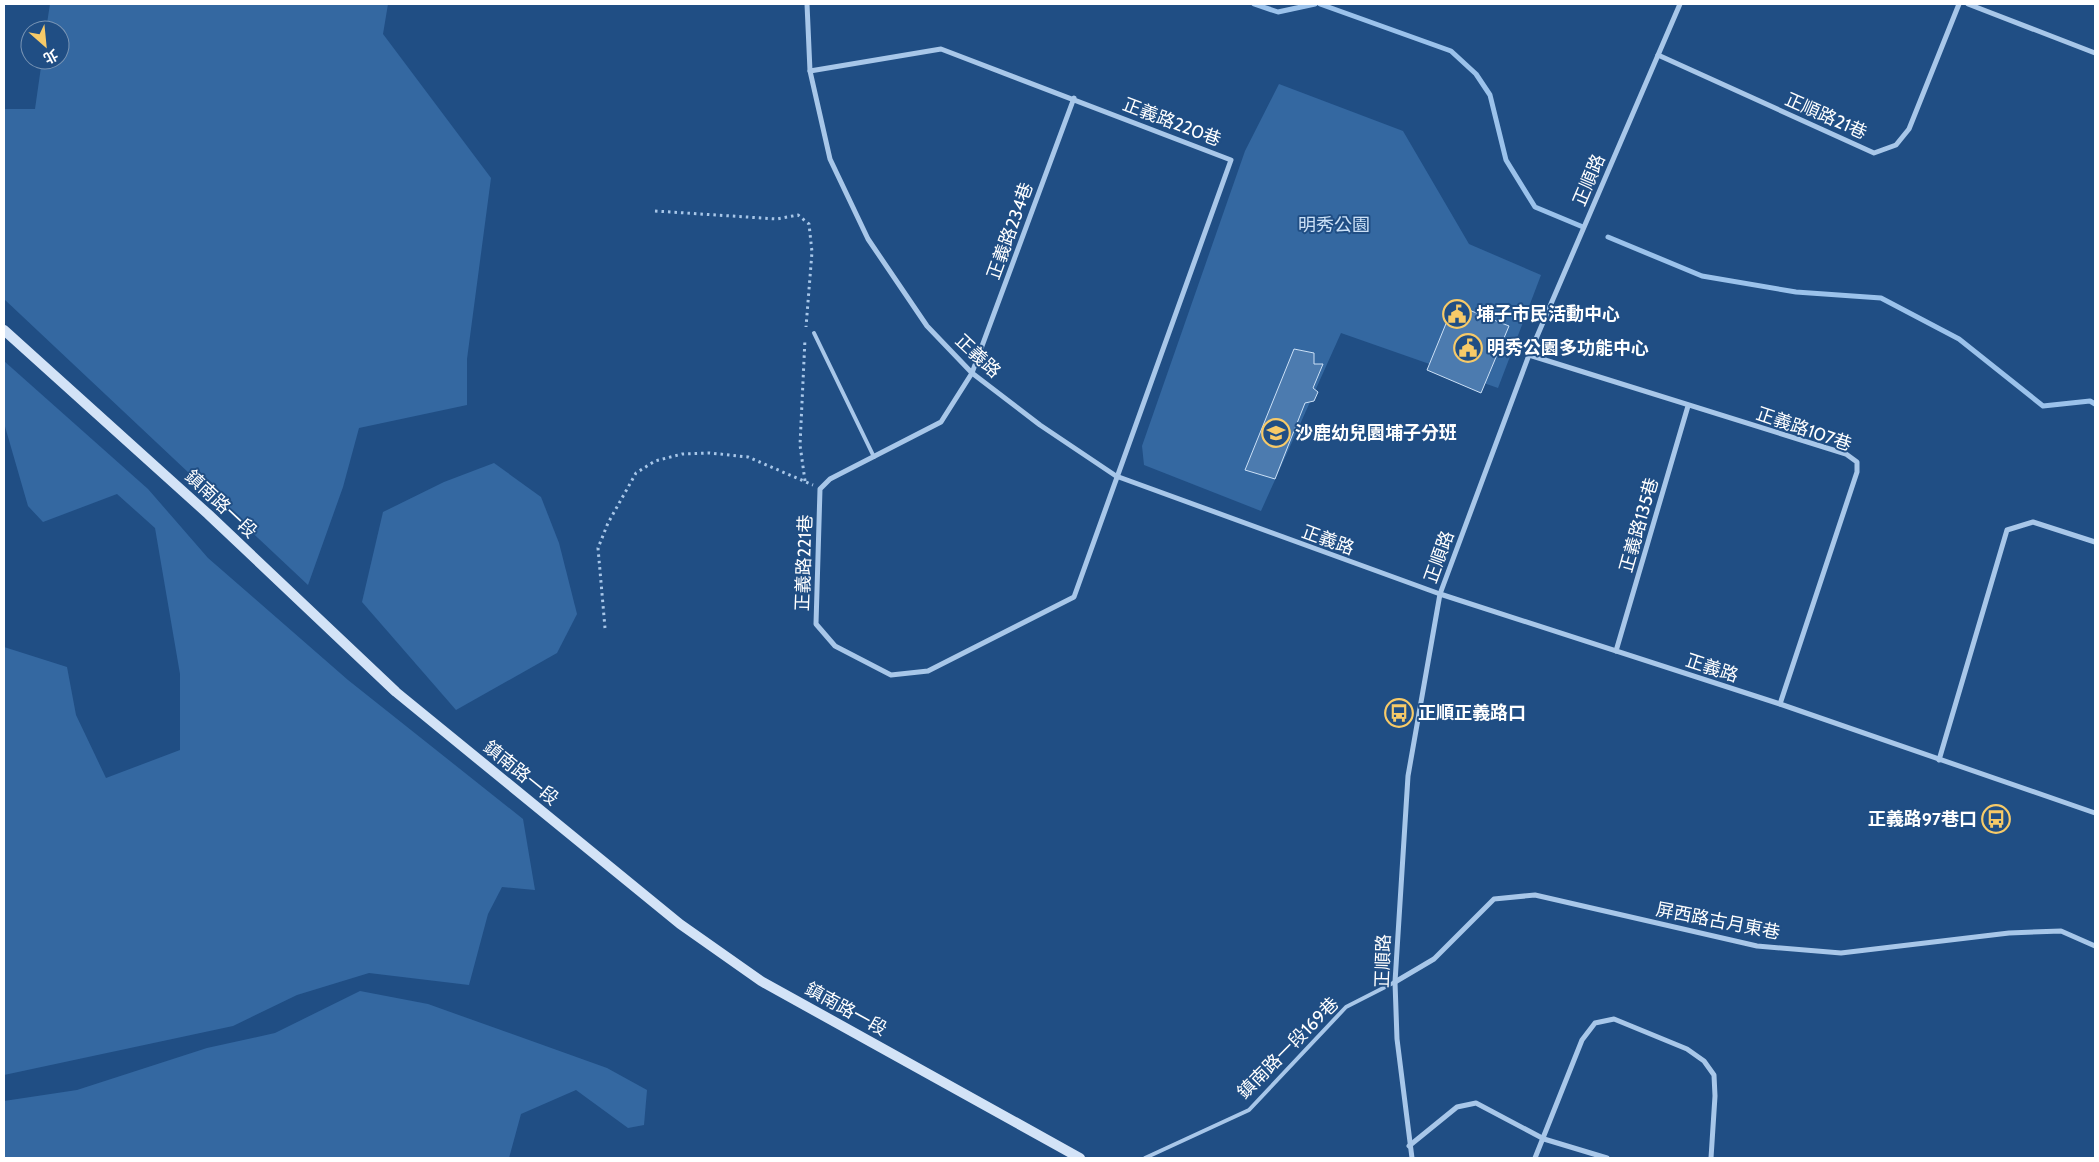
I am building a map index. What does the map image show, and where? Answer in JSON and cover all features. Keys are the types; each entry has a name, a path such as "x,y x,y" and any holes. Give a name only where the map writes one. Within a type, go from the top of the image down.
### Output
{"street":[{"name":"正義路","path":"807,4 810,71 830,159 868,239 927,326 972,373 1040,425 1116,476 1440,594 1780,704 2095,813"},
{"name":"正順路","path":"1412,1158 1397,1039 1395,982 1408,776 1440,594 1529,355 1680,4"},
{"name":"正順路21巷","path":"1658,55 1874,153 1896,145 1909,129 1959,4"},
{"path":"1968,4 2095,53"},
{"name":"正義路220巷","path":"810,71 941,49 1074,98 1231,160 1116,476"},
{"name":"正義路234巷","path":"972,373 1074,98"},
{"name":"鎮南路一段","path":"4,330 208,514 396,692 680,924 761,981 1080,1158"},
{"name":"正義路107巷","path":"1529,355 1846,454 1857,462 1856,472 1780,704"},
{"path":"820,489 830,479 941,422 972,373"},
{"name":"正義路135巷","path":"1616,651 1688,406"},
{"name":"正義路221巷","path":"820,489 816,624 835,646 891,675 928,671 1074,597 1116,476"},
{"path":"1939,760 2007,530 2033,522 2095,542"},
{"name":"屏西路古月東巷","path":"1395,982 1434,959 1494,899 1535,895 1757,946 1841,952 2009,933 2062,931 2095,946"},
{"path":"1535,1158 1582,1040 1595,1023 1614,1020 1688,1048 1704,1061 1714,1075 1715,1096 1710,1158"},
{"path":"1409,1146 1457,1107 1476,1102 1544,1139 1607,1158"}],"lane":[{"path":"814,334 874,457"},
{"name":"鎮南路一段169巷","path":"1145,1158 1249,1110 1346,1007 1395,982"}],"path":[{"path":"655,211 777,219 798,215 809,224 812,252 800,445 805,481"},
{"path":"605,628 598,548 608,523 636,473 655,462 682,454 710,453 748,457 820,489"}],"green space":[{"path":"50,4 388,4 383,34 491,178 467,359 467,405 359,428 343,487 308,585 4,299 4,109 35,109 41,70 70,70 70,20 48,20"},
{"name":"明秀公園","path":"1279,84 1403,131 1469,244 1541,275 1498,388 1341,333 1261,511 1144,465 1142,446 1245,151"},
{"path":"4,361 148,489 208,558 348,680 523,819 535,890 502,887 488,914 469,985 369,973 297,995 233,1026 4,1075 4,647 67,667 76,715 106,778 180,750 180,674 155,528 117,494 43,522 28,506 4,423"},
{"path":"494,463 541,497 559,543 577,614 557,653 456,710 362,602 383,512 444,482"},
{"path":"360,991 428,1004 607,1068 647,1090 644,1125 628,1128 576,1090 521,1114 509,1158 4,1158 4,1101 77,1090 207,1048 275,1033"}],"building":[{"name":"明秀公園多功能中心","path":"1454,304 1509,326 1481,393 1427,370"},
{"name":"沙鹿幼兒園埔子分班","path":"1294,349 1314,353 1314,364 1323,364 1313,388 1318,392 1314,401 1305,403 1275,479 1245,470"}],"waterway":[{"path":"1254,4 1278,12 1315,4"},
{"path":"1320,4 1451,51 1476,74 1490,95 1506,160 1535,207 1583,227"},
{"path":"1608,237 1702,276 1796,292 1881,298 1959,339 2043,406 2090,401 2095,404"}],"place":[{"name":"埔子市民活動中心","path":"1457,314"},
{"name":"明秀公園多功能中心","path":"1468,348"},
{"name":"沙鹿幼兒園埔子分班","path":"1276,433"},
{"name":"正順正義路口","path":"1399,713"},
{"name":"正義路97巷口","path":"1996,819"}]}
